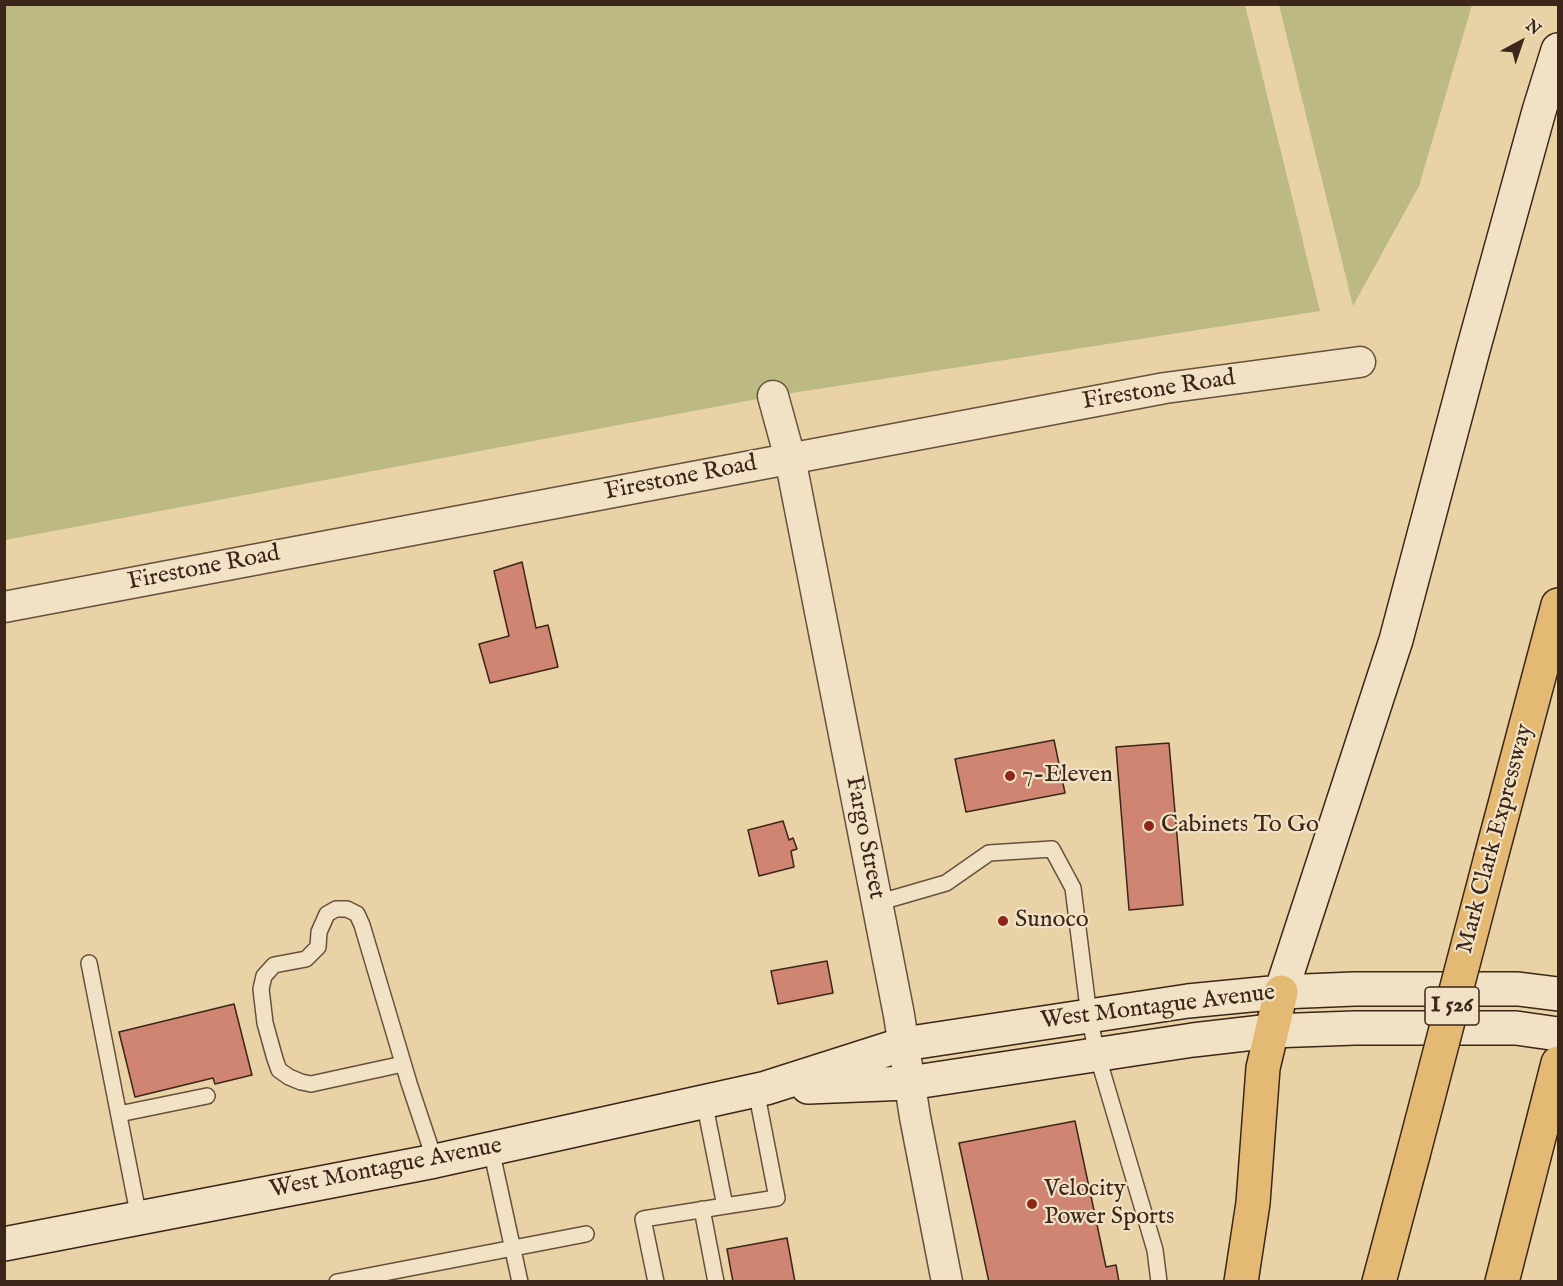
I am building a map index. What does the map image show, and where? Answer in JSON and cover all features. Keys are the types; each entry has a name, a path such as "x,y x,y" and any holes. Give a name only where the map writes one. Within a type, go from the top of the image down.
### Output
{"highway":[{"name":"Mark Clark Expressway","path":"1379,1281 1558,605"},
{"path":"1241,1281 1253,1203 1263,1068 1281,992"},
{"path":"1502,1281 1558,1063"}],"main road":[{"path":"1281,992 1396,640 1473,350 1558,50"},
{"name":"West Montague Avenue","path":"4,1244 435,1161 761,1089 904,1044 1188,1001 1281,992 1354,989 1518,989 1558,994"},
{"name":"West Montague Avenue","path":"761,1089 909,1083 1193,1040 1271,1031 1355,1028 1516,1028 1558,1034"}],"street":[{"name":"Firestone Road","path":"4,607 1165,388 1360,362"},
{"name":"Fargo Street","path":"773,396 790,458 904,1044 909,1083 947,1281"}],"lane":[{"path":"877,903 945,884 989,853 1052,849 1073,888 1089,1016 1097,1054 1155,1250 1159,1281"},
{"path":"403,1064 311,1084 289,1077 279,1070 265,1023 261,989 264,976 274,964 306,959 318,947 320,932 327,914 336,909 346,909 357,914 362,925 403,1064 435,1161"},
{"path":"89,963 140,1218"},
{"path":"656,1281 643,1219 777,1198 761,1089"},
{"path":"119,1114 207,1096"},
{"path":"704,1101 725,1206"},
{"path":"491,1149 520,1281"},
{"path":"702,1209 716,1281"},
{"path":"337,1281 586,1233"}],"shaded area":[{"path":"5,5 1245,5 1320,311 773,396 5,540"},
{"path":"1279,5 1472,5 1419,186 1353,306"}],"building":[{"path":"522,562 536,628 548,625 558,667 490,683 479,644 509,636 494,571"},
{"name":"7-Eleven","path":"1054,740 1065,793 966,812 955,759"},
{"name":"Cabinets To Go","path":"1169,743 1183,905 1129,910 1116,747"},
{"path":"783,821 789,840 793,838 797,849 791,851 794,867 759,876 748,830"},
{"path":"827,961 833,993 778,1004 771,971"},
{"path":"234,1004 252,1075 215,1084 213,1078 135,1097 119,1032"},
{"name":"Velocity Power Sports","path":"1075,1121 1106,1267 1116,1265 1119,1282 989,1282 959,1143"},
{"path":"787,1238 795,1282 733,1282 727,1249"}],"place":[{"name":"7-Eleven","path":"1010,776"},
{"name":"Cabinets To Go","path":"1149,826"},
{"name":"Sunoco","path":"1003,921"},
{"name":"Velocity Power Sports","path":"1032,1204"}]}
